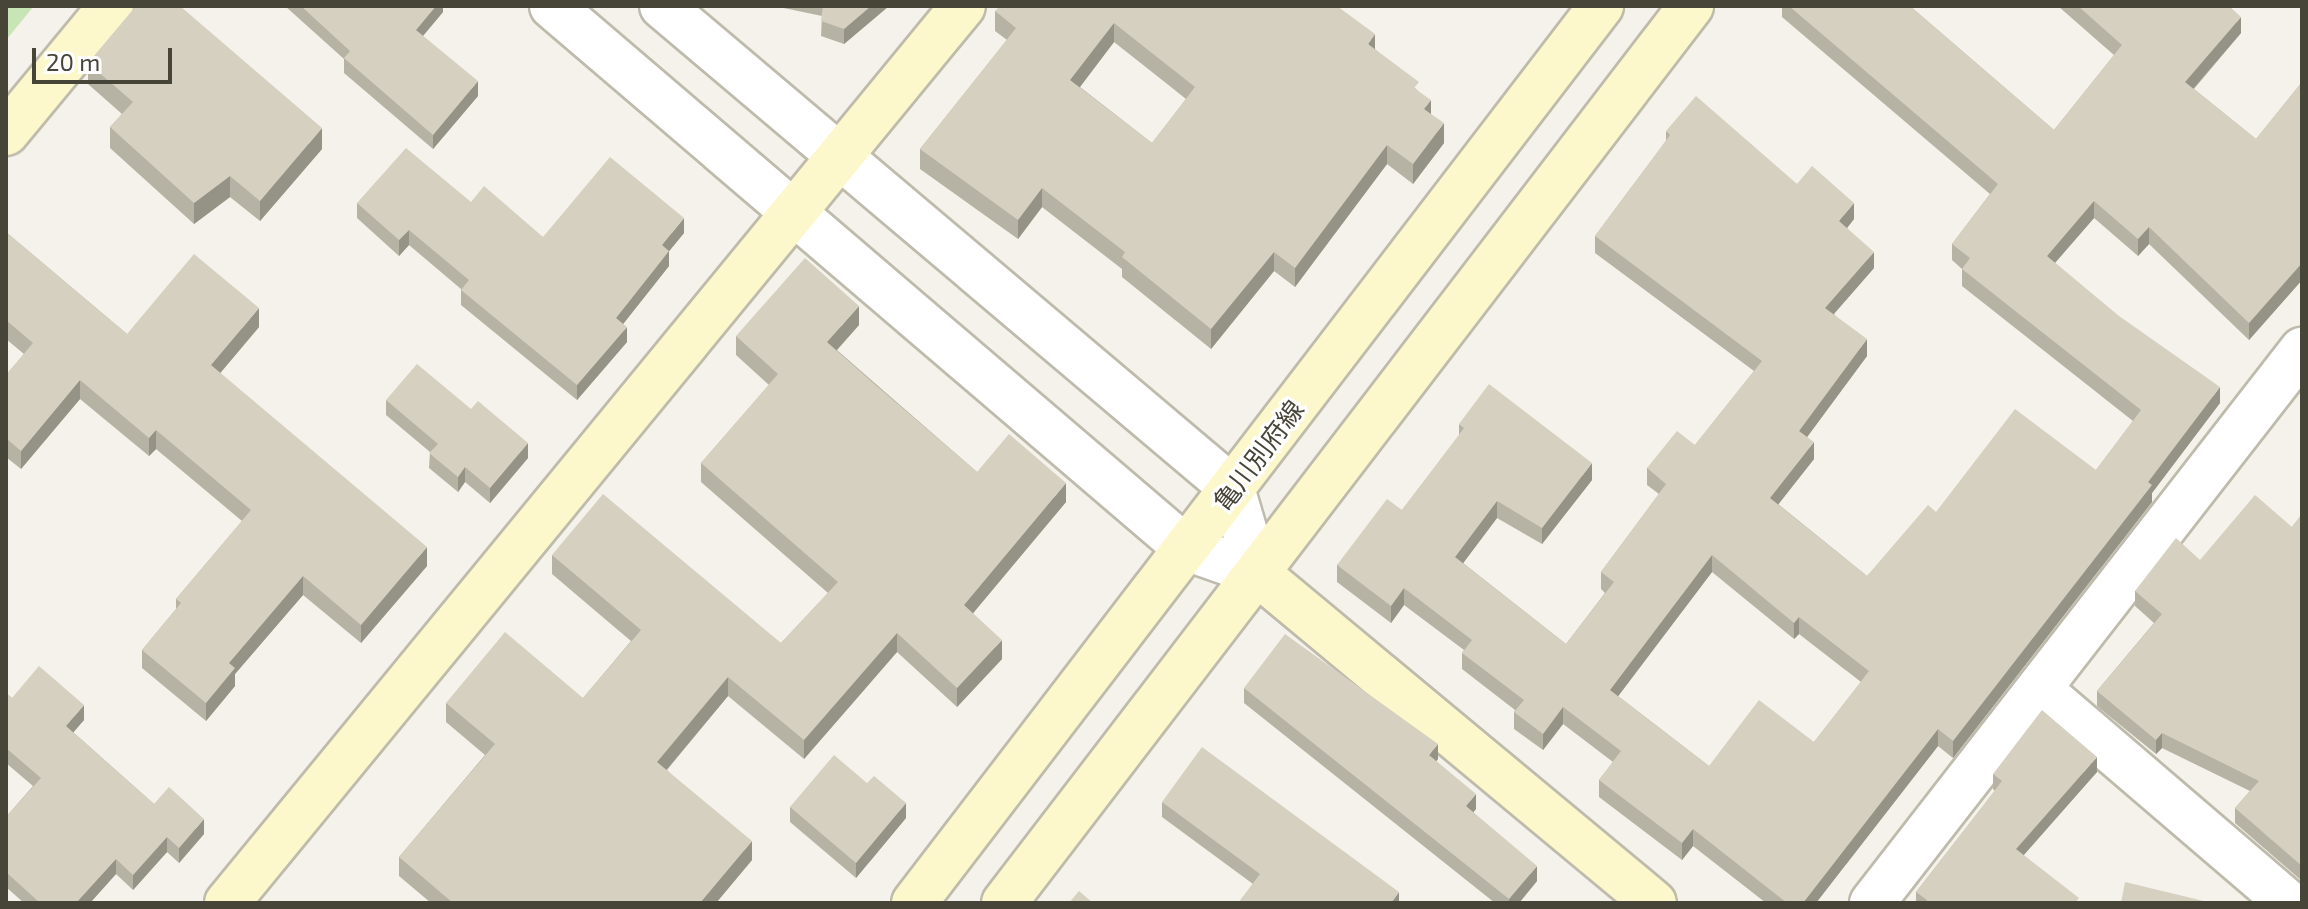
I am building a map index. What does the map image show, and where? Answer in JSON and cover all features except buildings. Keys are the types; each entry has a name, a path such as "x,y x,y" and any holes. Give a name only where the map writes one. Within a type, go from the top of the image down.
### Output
{"main road":[{"path":"6,133 111,6"},
{"path":"227,903 963,6"},
{"name":"亀川別府線","path":"914,903 1601,6"},
{"path":"1004,903 1691,6"},
{"path":"1257,573 1654,903"}],"street":[{"path":"552,6 1186,548 1257,573"},
{"path":"662,6 1232,488 1257,573"},
{"path":"1872,903 2302,350"},
{"path":"2039,689 2289,903"}],"green space":[{"path":"6,6 34,6 6,40"}]}
